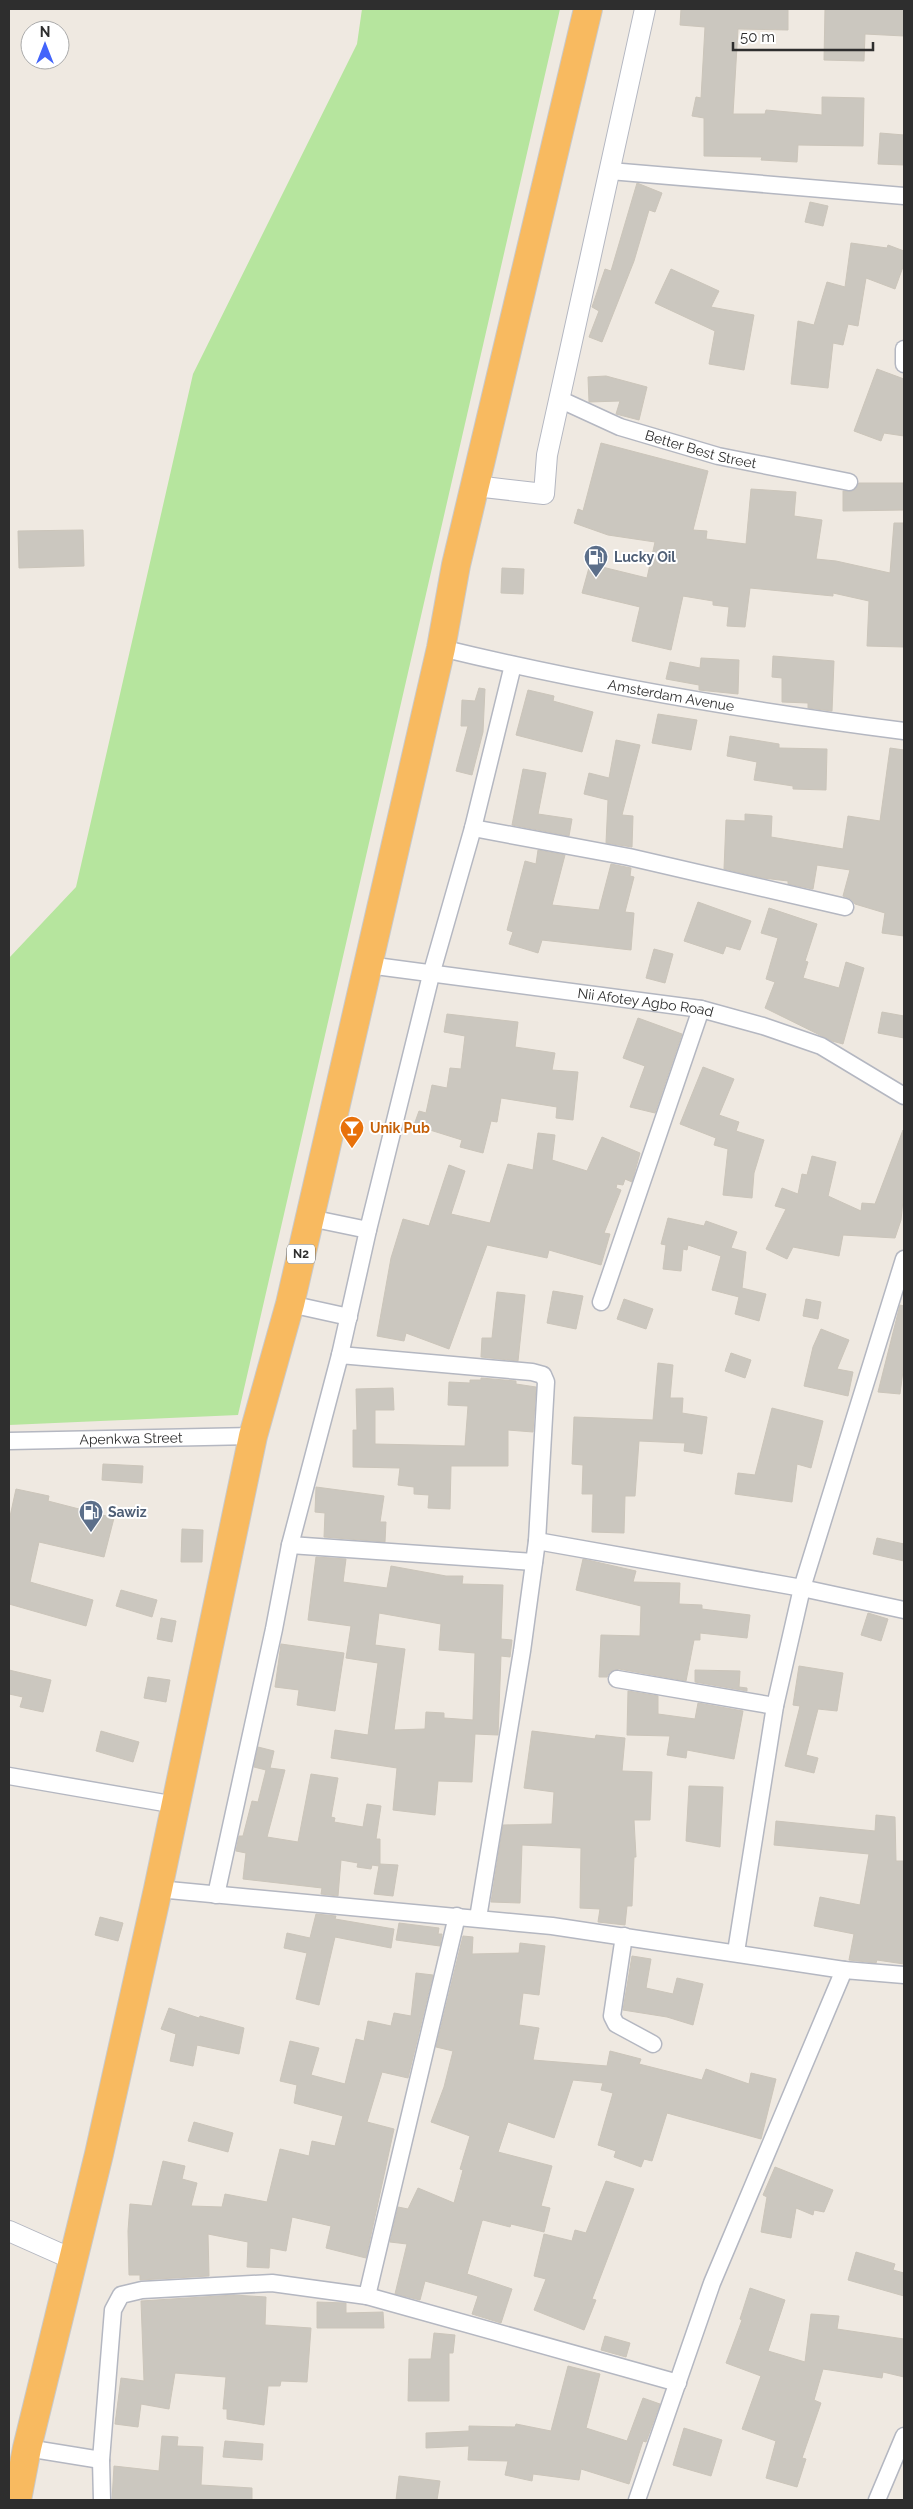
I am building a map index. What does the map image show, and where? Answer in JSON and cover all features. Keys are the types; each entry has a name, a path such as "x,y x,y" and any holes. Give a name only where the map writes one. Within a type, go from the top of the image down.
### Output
{"highway":[{"name":"N2","path":"17,2500 27,2448 99,2154 158,1889 253,1436 290,1304 441,648 456,565 588,9"}],"street":[{"path":"475,486 544,494 547,455 645,9"},
{"path":"610,171 904,196"},
{"path":"904,349 904,364"},
{"name":"Better Best Street","path":"560,399 620,428 718,456 849,482"},
{"name":"Amsterdam Avenue","path":"441,648 513,665 778,715 904,731"},
{"path":"216,1895 272,1639 290,1544 340,1355 368,1230 432,975 473,828 513,665"},
{"path":"473,828 629,857 845,907"},
{"name":"Nii Afotey Agbo Road","path":"368,965 701,1010 763,1026 820,1046 904,1096"},
{"path":"600,1302 701,1010"},
{"path":"310,1218 368,1230"},
{"path":"736,1952 775,1706 802,1588 904,1259"},
{"path":"290,1304 349,1317"},
{"path":"340,1355 543,1375 546,1382 534,1562 522,1651 478,1918"},
{"name":"Apenkwa Street","path":"9,1441 253,1436"},
{"path":"536,1542 802,1588 904,1610"},
{"path":"290,1544 534,1562"},
{"path":"617,1679 775,1706"},
{"path":"9,1776 176,1804"},
{"path":"158,1889 478,1918 624,1936 844,1970 904,1975"},
{"path":"367,2296 457,1916"},
{"path":"624,1936 612,2016 616,2024 653,2044"},
{"path":"637,2500 712,2283 844,1970"},
{"path":"9,2231 72,2259"},
{"path":"102,2500 102,2460 113,2310 121,2295 142,2290 272,2283 367,2296 678,2383"},
{"path":"877,2500 904,2436"},
{"path":"27,2448 102,2460"}],"green space":[{"path":"362,9 560,9 238,1415 9,1425 9,958 76,887 193,374 357,44"}],"building":[{"path":"681,9 788,9 788,30 738,29 733,114 765,114 766,110 822,115 822,97 864,98 863,146 798,145 797,162 761,160 762,157 704,156 704,118 692,116 696,97 701,98 705,27 680,25"},
{"path":"825,9 904,9 904,36 865,34 864,61 824,60"},
{"path":"880,133 904,135 904,165 878,164"},
{"path":"637,183 662,193 655,212 649,210 634,261 602,342 589,337 599,311 592,307 605,269 611,271"},
{"path":"810,202 828,206 823,226 805,222"},
{"path":"851,243 887,248 888,245 904,251 904,264 895,289 866,278 858,326 848,324 843,345 833,343 828,388 791,384 798,321 814,325 827,282 845,287"},
{"path":"671,269 719,291 711,307 754,315 744,370 709,364 715,331 655,303"},
{"path":"877,369 904,379 904,436 884,433 881,441 854,431"},
{"path":"606,376 647,387 639,420 616,414 620,401 589,402 588,377"},
{"path":"601,443 708,471 693,530 707,531 706,539 746,544 751,489 796,492 794,516 822,520 816,559 836,561 890,573 894,523 904,523 904,647 867,646 869,601 833,593 833,596 750,588 745,627 727,626 729,607 713,605 713,601 683,596 671,650 632,641 640,607 582,593 590,564 647,578 655,542 608,535 574,523 578,509 583,511"},
{"path":"859,483 904,483 904,510 843,511 843,491 853,491"},
{"path":"83,530 84,566 19,568 18,531"},
{"path":"502,568 524,569 523,594 501,593"},
{"path":"773,656 834,661 832,711 808,708 808,703 782,702 782,678 772,677"},
{"path":"701,658 739,660 738,694 699,690 699,685 666,679 670,662 700,668"},
{"path":"479,688 485,689 483,732 472,775 456,771 468,726 461,726 462,700 475,701"},
{"path":"528,690 554,696 553,701 593,712 582,752 516,735"},
{"path":"658,714 697,720 691,750 652,743"},
{"path":"730,736 779,744 779,748 827,749 826,790 793,789 793,786 754,780 757,762 727,756"},
{"path":"616,740 640,745 622,815 633,816 632,847 606,843 608,800 584,794 589,773 609,778"},
{"path":"890,748 904,750 904,936 882,933 885,913 855,904 851,899 843,896 850,870 817,865 813,889 788,884 788,881 763,878 724,869 726,820 745,821 745,814 772,816 771,837 843,849 848,816 880,821"},
{"path":"523,769 546,773 538,814 572,819 569,836 512,825"},
{"path":"538,850 565,855 552,905 599,910 611,864 631,868 630,876 634,877 625,912 634,913 631,950 542,940 538,953 509,944 513,932 507,930 525,861 536,864"},
{"path":"698,902 751,921 740,950 726,946 723,954 684,941"},
{"path":"769,908 817,924 805,961 808,962 803,978 839,988 846,962 864,968 843,1044 832,1041 765,1008 775,982 766,979 778,938 761,933"},
{"path":"654,949 673,954 665,983 646,978"},
{"path":"882,1012 904,1016 904,1038 878,1033"},
{"path":"447,1014 518,1022 515,1047 555,1053 552,1070 578,1072 573,1120 556,1118 557,1107 501,1098 497,1122 491,1121 483,1153 460,1147 462,1140 414,1125 419,1111 426,1113 432,1085 447,1088 450,1068 461,1069 465,1036 444,1032"},
{"path":"638,1018 682,1034 655,1113 630,1107 645,1066 623,1058"},
{"path":"703,1067 734,1079 719,1115 739,1122 736,1131 764,1140 754,1173 752,1198 723,1195 728,1149 714,1145 716,1138 680,1124"},
{"path":"903,1130 904,1190 901,1220 895,1238 843,1235 839,1256 793,1247 787,1259 766,1249 786,1209 775,1206 782,1188 798,1194 802,1174 807,1175 812,1156 836,1162 828,1196 861,1211 862,1203 875,1204"},
{"path":"538,1133 555,1135 552,1160 587,1171 602,1137 640,1153 632,1182 625,1179 623,1185 617,1184 616,1188 621,1190 604,1233 610,1234 601,1265 549,1250 547,1258 487,1245 449,1349 406,1333 404,1341 377,1336 391,1258 403,1219 429,1226 449,1165 465,1171 451,1214 490,1223 508,1164 533,1170"},
{"path":"668,1218 704,1226 706,1221 737,1232 731,1248 746,1252 742,1288 766,1294 759,1321 735,1314 739,1297 712,1290 721,1256 688,1245 687,1250 683,1249 681,1271 663,1269 666,1245 661,1244"},
{"path":"553,1291 583,1296 576,1329 547,1323"},
{"path":"497,1292 525,1295 518,1361 481,1357 482,1338 492,1338"},
{"path":"624,1299 653,1309 646,1329 617,1319"},
{"path":"806,1299 821,1302 818,1319 803,1316"},
{"path":"900,1305 904,1306 904,1363 900,1394 878,1392"},
{"path":"821,1329 849,1340 837,1369 853,1372 848,1396 804,1386 813,1347"},
{"path":"731,1353 751,1360 745,1378 725,1371"},
{"path":"658,1363 673,1365 670,1398 683,1398 682,1413 707,1417 702,1454 684,1451 685,1443 639,1441 635,1496 625,1496 624,1533 592,1532 593,1494 582,1494 583,1465 572,1464 574,1417 653,1420"},
{"path":"481,1378 516,1381 516,1384 536,1387 533,1432 508,1430 508,1466 451,1466 450,1509 428,1508 429,1495 414,1494 414,1487 398,1485 400,1468 353,1467 353,1430 357,1430 356,1389 393,1388 394,1410 375,1410 375,1444 465,1446 468,1406 448,1405 449,1382 470,1383 470,1380 481,1380"},
{"path":"772,1408 823,1421 811,1468 797,1464 792,1502 735,1494 738,1473 755,1475"},
{"path":"103,1464 143,1466 142,1483 102,1480"},
{"path":"316,1487 384,1496 380,1522 386,1522 385,1542 324,1537 325,1513 315,1512"},
{"path":"16,1489 49,1496 48,1501 114,1518 104,1557 39,1542 30,1582 93,1600 86,1626 9,1604 9,1521"},
{"path":"182,1529 203,1530 202,1562 181,1562"},
{"path":"877,1538 904,1544 904,1561 873,1554"},
{"path":"316,1557 346,1559 343,1582 387,1588 391,1566 446,1576 463,1576 462,1584 503,1585 501,1639 512,1640 510,1657 501,1656 498,1735 475,1734 472,1782 438,1781 435,1815 393,1810 397,1768 331,1758 335,1730 368,1735 378,1663 346,1658 351,1626 308,1620","holes":["379,1613 441,1624 439,1650 475,1653 473,1720 444,1718 444,1713 426,1712 425,1729 394,1730 405,1649 375,1645"]},
{"path":"583,1559 636,1571 633,1582 680,1583 679,1604 702,1605 702,1609 750,1615 747,1638 700,1633 700,1640 694,1640 686,1681 619,1669 610,1672 607,1677 599,1677 601,1635 640,1636 641,1606 576,1590"},
{"path":"121,1590 157,1600 152,1617 116,1606"},
{"path":"868,1613 888,1619 881,1641 861,1635"},
{"path":"161,1618 176,1621 172,1642 157,1639"},
{"path":"281,1644 344,1653 335,1711 297,1705 299,1690 275,1687"},
{"path":"799,1666 843,1673 837,1711 818,1709 806,1755 818,1758 814,1773 785,1766 800,1706 793,1705"},
{"path":"9,1670 51,1680 43,1712 20,1707 23,1697 9,1694"},
{"path":"695,1670 740,1671 739,1687 747,1688 747,1691 695,1682"},
{"path":"148,1677 170,1680 166,1702 144,1698"},
{"path":"628,1691 658,1696 658,1714 695,1719 698,1703 743,1711 734,1759 687,1750 686,1758 667,1755 670,1736 627,1735"},
{"path":"101,1731 139,1742 133,1762 96,1751"},
{"path":"532,1731 595,1739 596,1735 625,1738 622,1771 652,1772 650,1820 634,1820 636,1857 634,1857 632,1906 627,1906 625,1925 598,1922 600,1909 580,1908 581,1848 522,1845 520,1903 491,1902 503,1825 552,1824 554,1792 524,1788"},
{"path":"258,1747 274,1751 270,1768 285,1770 267,1837 298,1842 311,1774 338,1778 331,1817 335,1818 334,1822 363,1827 367,1804 381,1806 376,1839 380,1839 380,1864 398,1865 393,1896 374,1894 379,1866 372,1865 371,1869 357,1867 358,1863 341,1860 338,1896 321,1894 322,1888 243,1879 246,1853 236,1851 239,1836 243,1836 252,1801 258,1802 266,1770 254,1767"},
{"path":"689,1786 723,1787 720,1847 686,1841"},
{"path":"876,1815 895,1817 896,1861 904,1861 904,1964 877,1960 876,1963 849,1960 854,1934 814,1926 820,1897 860,1905 869,1854 774,1845 776,1821 875,1831"},
{"path":"316,1914 336,1916 335,1919 394,1929 391,1948 335,1937 319,2005 296,1999 307,1953 284,1948 287,1933 310,1938"},
{"path":"100,1917 123,1923 118,1941 95,1935"},
{"path":"399,1923 439,1928 438,1934 442,1934 440,1946 396,1940"},
{"path":"463,1936 473,1937 472,1954 519,1953 520,1943 545,1946 539,1995 523,1993 519,2025 539,2028 533,2060 607,2066 610,2051 641,2059 639,2064 702,2080 706,2069 749,2084 751,2073 776,2079 761,2139 667,2113 652,2161 644,2159 641,2167 614,2157 616,2151 598,2145 613,2093 601,2090 603,2083 573,2080 554,2138 508,2122 498,2152 552,2166 541,2206 550,2208 544,2232 511,2224 510,2227 482,2221 467,2274 512,2289 501,2323 472,2314 478,2296 425,2281 420,2300 395,2294 407,2244 390,2242 398,2207 408,2209 418,2188 454,2203 463,2170 460,2169 470,2136 431,2122 444,2087 453,2051 436,2047"},
{"path":"632,1956 651,1959 646,1988 673,1994 677,1978 703,1984 693,2025 667,2017 623,2010"},
{"path":"416,1973 433,1975 408,2078 382,2072 367,2122 394,2129 366,2258 326,2248 331,2226 292,2217 286,2251 270,2248 269,2268 247,2267 248,2242 208,2234 209,2276 140,2280 140,2275 129,2275 128,2231 130,2204 152,2206 163,2161 185,2166 182,2179 197,2183 191,2206 222,2207 225,2194 267,2202 280,2149 309,2156 312,2141 335,2146 343,2116 294,2103 297,2085 280,2081 290,2041 319,2048 311,2075 345,2084 356,2039 364,2041 368,2021 391,2026 394,2013 411,2016"},
{"path":"169,2008 199,2018 200,2016 244,2028 239,2054 197,2045 193,2066 170,2061 176,2034 161,2029"},
{"path":"194,2122 233,2133 228,2152 188,2141"},
{"path":"775,2167 833,2190 824,2212 814,2210 813,2215 796,2208 791,2238 761,2232 767,2197 763,2195"},
{"path":"606,2181 634,2189 592,2299 596,2300 584,2330 534,2310 546,2279 534,2276 544,2234 572,2241 575,2230 586,2233"},
{"path":"856,2252 895,2264 893,2270 904,2273 904,2296 848,2280"},
{"path":"750,2288 785,2300 768,2351 805,2362 811,2314 839,2316 837,2329 904,2339 904,2377 883,2372 882,2378 823,2369 814,2400 821,2403 802,2458 806,2459 797,2487 766,2478 776,2441 742,2429 761,2376 726,2363 742,2320 740,2319"},
{"path":"234,2295 266,2297 265,2325 311,2328 307,2382 281,2381 280,2386 268,2386 264,2425 227,2419 227,2409 223,2409 226,2377 175,2373 169,2409 141,2404 138,2427 115,2424 121,2378 144,2381 141,2301"},
{"path":"317,2302 346,2303 346,2313 383,2312 384,2328 317,2328"},
{"path":"434,2333 455,2335 453,2353 449,2353 449,2401 408,2401 409,2359 431,2359"},
{"path":"605,2336 630,2343 626,2357 601,2350"},
{"path":"568,2366 600,2374 586,2428 627,2441 643,2398 660,2404 646,2442 643,2441 629,2484 581,2469 579,2480 533,2474 532,2481 505,2475 508,2461 468,2460 469,2446 426,2448 426,2433 469,2431 469,2426 515,2427 516,2424 551,2431"},
{"path":"684,2428 722,2440 711,2476 673,2465"},
{"path":"162,2436 178,2437 177,2446 203,2447 201,2485 252,2488 252,2500 112,2500 114,2466 159,2471"},
{"path":"225,2441 263,2444 262,2460 223,2457"},
{"path":"399,2476 440,2481 437,2500 396,2500"}],"place":[{"name":"Lucky Oil","path":"596,578"},
{"name":"Unik Pub","path":"352,1149"},
{"name":"Sawiz","path":"91,1533"}]}
